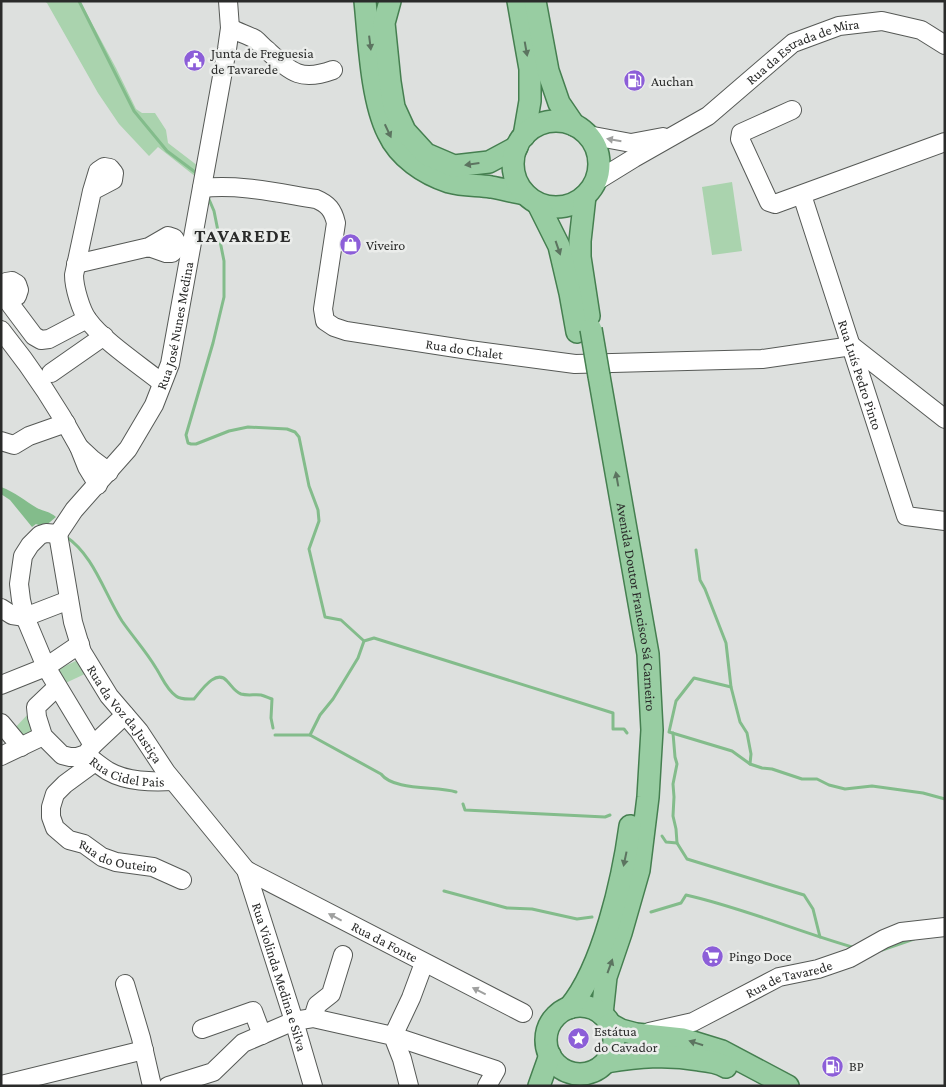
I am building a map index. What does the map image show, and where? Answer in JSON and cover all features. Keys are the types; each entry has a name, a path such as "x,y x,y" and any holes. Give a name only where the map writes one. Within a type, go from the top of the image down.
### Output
{"main road":[{"path":"365,1 382,83 405,130 426,154 454,166 488,162 520,141 534,127 547,122 561,121 581,130"},
{"path":"390,1 384,23 382,117 388,134 399,149 419,168 449,182 491,187 532,199 550,207 563,207 575,203 590,189 599,170 599,158 595,145 559,104 548,71 535,1"},
{"path":"518,1 530,69 530,101 514,159 514,171 518,184 532,199"},
{"name":"Avenida Doutor Francisco Sá Carneiro","path":"569,1008 579,996 592,971 616,899 633,810 639,730 634,657 584,330 580,241 590,189"},
{"name":"Avenida Doutor Francisco Sá Carneiro","path":"532,199 558,246 570,293 584,330"},
{"name":"Avenida Doutor Francisco Sá Carneiro","path":"592,377 648,654 652,730 648,797 639,870 621,934 606,977 606,1019"},
{"path":"606,1019 613,1034 614,1044 611,1054 606,1062 576,1080 572,1073 563,1070 555,1063 546,1042 547,1031 559,1013 569,1008 580,1006 592,1008 621,1030 636,1034 683,1039 722,1051 788,1086"},
{"path":"539,1086 550,1055"},
{"path":"606,1062 647,1056 679,1056 719,1063 761,1086"}],"street":[{"name":"Rua José Nunes Medina","path":"58,534 74,510 128,449 154,406 170,364 227,49 230,28 228,1"},
{"name":"Rua da Estrada de Mira","path":"590,189 634,158 676,136 708,116 793,43 839,26 882,22 921,30 945,44"},
{"path":"230,28 256,40 286,68 296,74 307,76 319,75 333,70"},
{"path":"792,110 741,133 740,139 769,202 775,204 945,142"},
{"name":"Rua da Estrada de Mira","path":"581,130 631,142 676,136"},
{"name":"Rua do Chalet","path":"202,188 222,186 243,187 316,199 326,203 334,212 336,223 323,309 326,321 334,327 346,331 575,364 762,359 852,346"},
{"path":"92,191 76,264 74,284 87,319 104,336 162,383"},
{"name":"Rua Luís Pedro Pinto","path":"802,195 906,516 945,521"},
{"path":"76,264 149,248"},
{"path":"2,294 34,336 41,340 49,339 87,319"},
{"path":"1,330 16,348 66,423 87,467 103,478"},
{"path":"51,372 104,336"},
{"path":"852,346 945,419"},
{"path":"1,441 14,445 29,436 66,423"},
{"path":"58,534 46,533 40,535 23,556 20,584 25,617 46,667 92,754"},
{"name":"Rua da Voz da Justiça","path":"58,534 73,622 82,652 109,696 139,731 173,781 246,870"},
{"path":"1,608 12,615 25,617 69,600"},
{"path":"1,685 46,667 80,644"},
{"path":"58,687 36,707 43,736 62,754 70,757 92,754 125,715"},
{"path":"1,723 21,747"},
{"path":"1,756 43,736"},
{"name":"Rua Cidel Pais","path":"92,754 107,770 121,777 152,782 173,781"},
{"name":"Rua do Outeiro","path":"92,754 54,794 51,817 55,828 69,840 84,844 102,857 116,862 153,867 182,880"},
{"name":"Rua da Fonte","path":"246,870 523,1013"},
{"name":"Rua Violinda Medina e Silva","path":"246,870 313,1086"},
{"name":"Rua de Tavarede","path":"636,1034 693,1022 779,977 818,969 850,958 901,932 945,927"},
{"path":"313,1018 317,1004 332,994 343,955"},
{"path":"409,1086 402,1058 393,1036 411,998 424,963"},
{"path":"125,984 152,1086"},
{"path":"202,1030 253,1011 262,1035"},
{"path":"168,1086 213,1072 243,1043 294,1021 313,1018 393,1036 496,1070 487,1086"},
{"path":"1,1085 144,1050"}],"shaded area":[{"path":"44,1 80,1 136,109 142,113 155,113 166,130 168,143 198,166 196,177 158,147 149,156 119,124 98,93 47,3"},
{"path":"732,182 742,251 712,255 702,187"},
{"path":"1,487 56,517 44,527 36,524 32,527 10,500 1,494"},
{"path":"80,659 87,673 57,687 50,673"},
{"path":"30,712 43,736 21,747 12,731"}],"waterway":[{"path":"79,1 134,111 167,151 195,172"},
{"path":"208,197 214,211 224,261 224,297 213,343 186,435 188,443 196,444 229,431 248,427 287,429 295,432 299,437 309,486 318,510 319,521 309,549 325,617 341,620 364,641"},
{"path":"65,536 84,553 122,621 176,696 194,699 209,682 218,677 223,678 241,694 261,695 272,699 271,718 273,728"},
{"path":"696,550 700,580 726,643 731,687 740,722 747,733 751,754 750,764"},
{"path":"275,735 310,735 320,715 333,699 358,658 364,641 374,638 613,713 613,729 624,729 627,733"},
{"path":"731,687 694,678 676,701 669,732 732,751 750,764 802,779 817,779 829,785 845,789 872,786 923,793 945,799"},
{"path":"673,733 677,764 673,784 673,816 677,843 687,859 804,895 813,909 820,937"},
{"path":"310,735 395,783 405,786 456,792"},
{"path":"463,804 465,810 605,817 610,815"},
{"path":"662,836 666,842 677,843"},
{"path":"444,891 507,908 532,909 577,919 592,917"},
{"path":"651,912 681,903 686,895 708,900 856,948"},
{"path":"882,950 914,939"}],"place":[{"name":"Junta de Freguesia de Tavarede","path":"195,61"},
{"name":"Auchan","path":"635,81"},
{"name":"Viveiro","path":"350,245"},
{"name":"Pingo Doce","path":"713,956"},
{"name":"Estátua do Cavador","path":"578,1039"},
{"name":"BP","path":"833,1066"}],"district":[{"name":"TAVAREDE","path":"243,235"}]}
